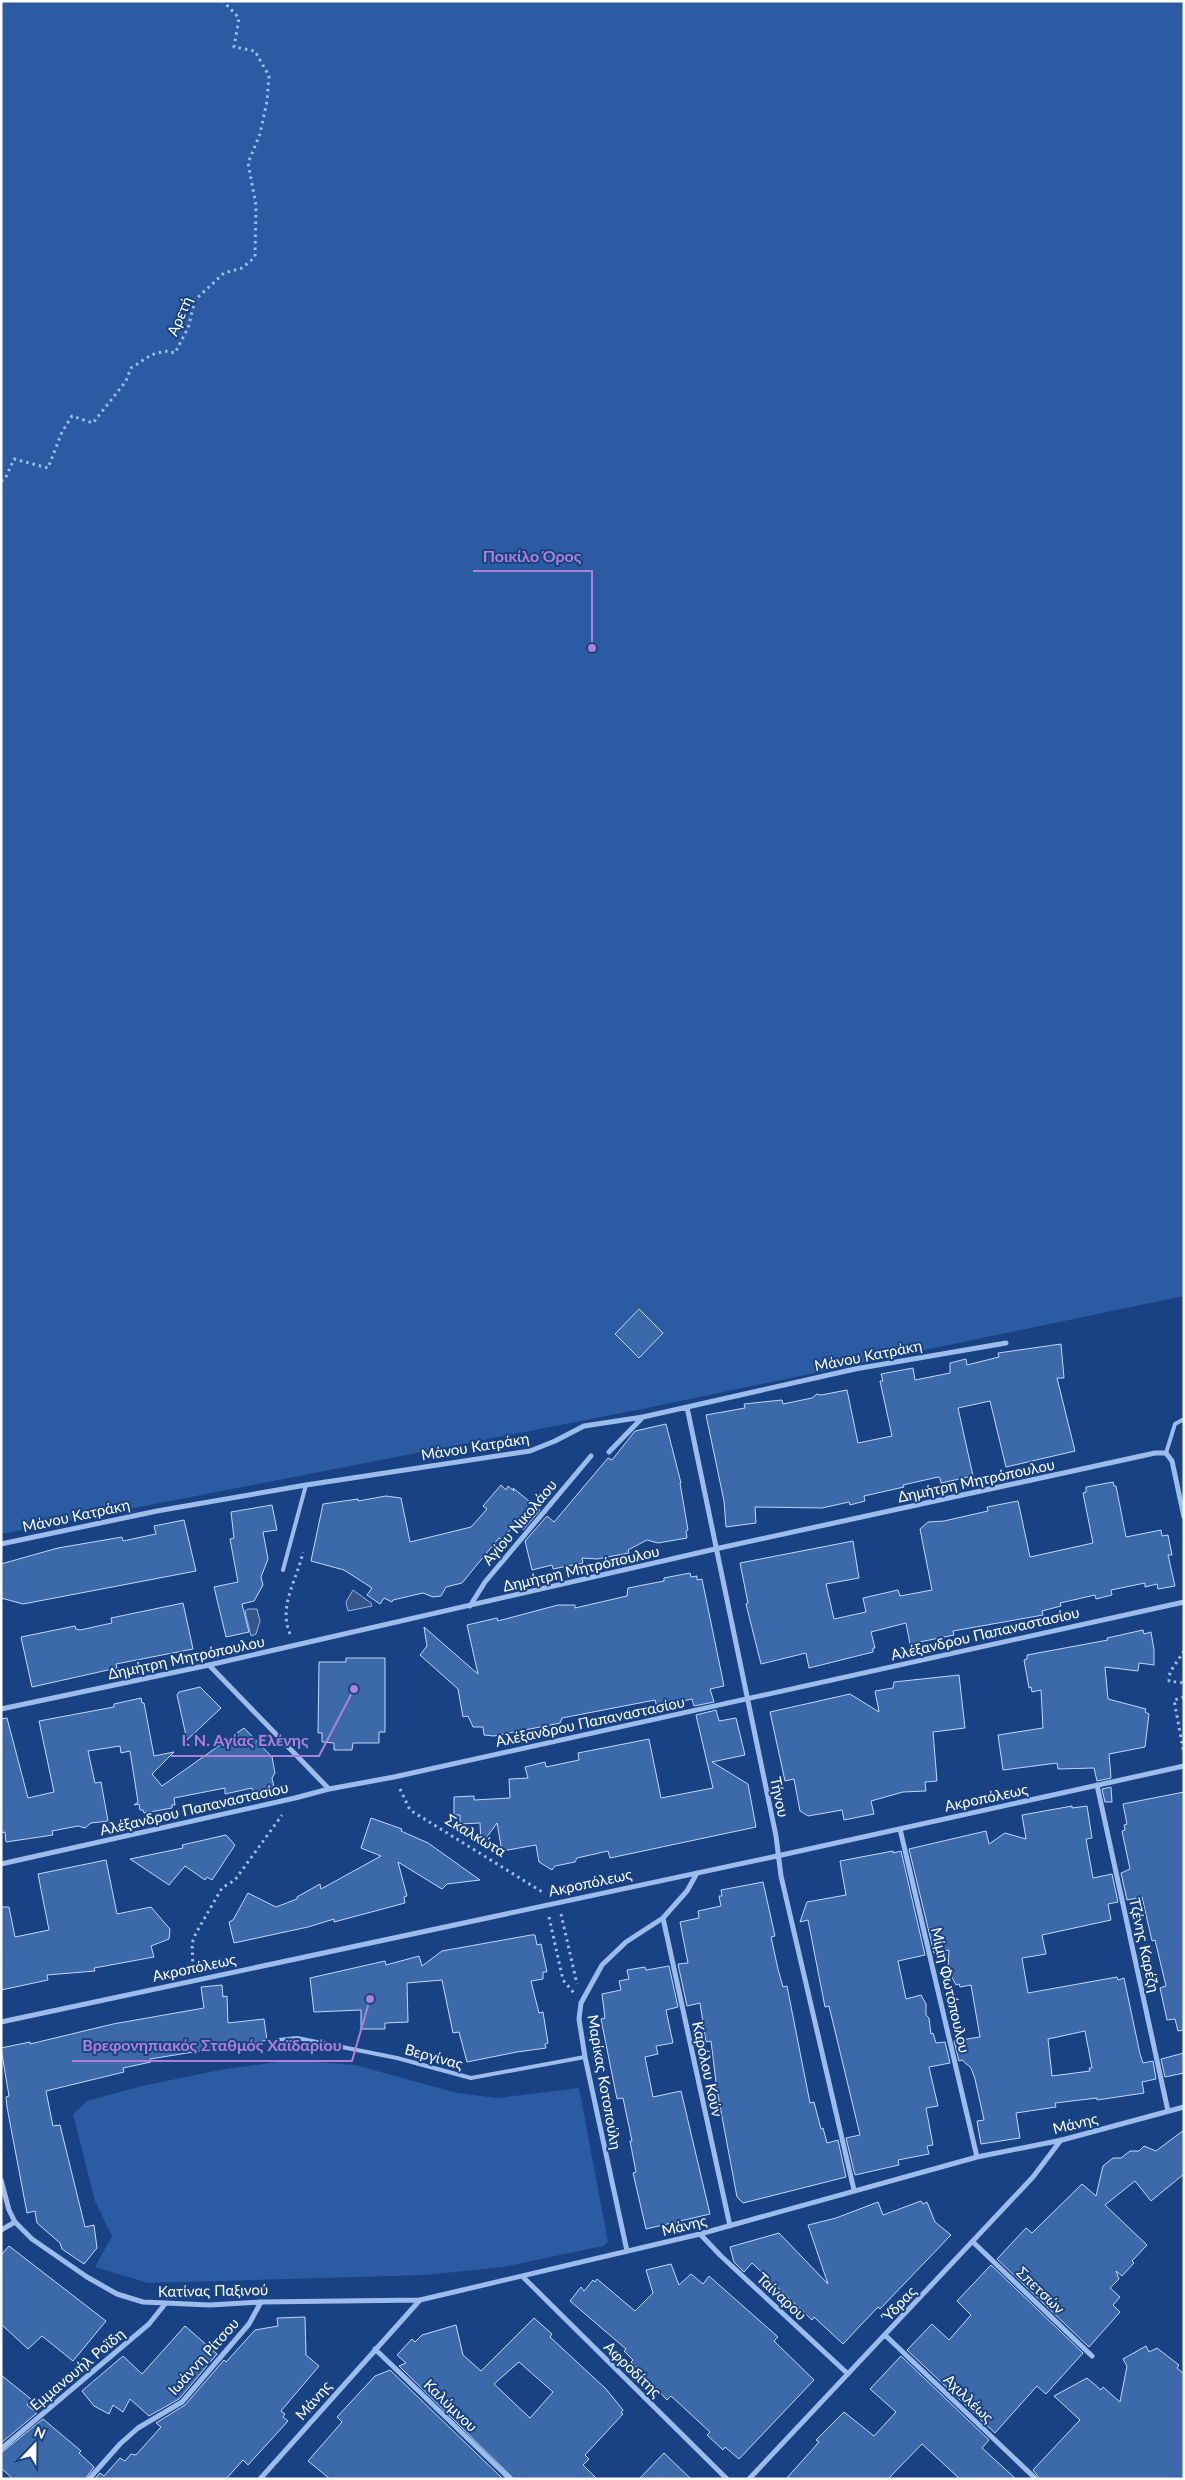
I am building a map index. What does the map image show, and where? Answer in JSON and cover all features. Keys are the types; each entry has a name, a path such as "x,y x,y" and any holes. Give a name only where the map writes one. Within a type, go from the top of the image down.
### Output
{"street":[{"name":"Μάνου Κατράκη","path":"1,1544 158,1511 306,1485 530,1451 556,1441 584,1426 643,1417 854,1369 1006,1343"},
{"name":"Τήνου","path":"687,1407 746,1699 776,1836 777,1856 854,2190"},
{"path":"610,1452 643,1417"},
{"path":"1166,1452 1172,1461 1184,1517"},
{"name":"Δημήτρη Μητρόπουλου","path":"1,1709 209,1666 715,1549 1166,1452"},
{"name":"Αγίου Νικολάου","path":"469,1606 485,1582 591,1456"},
{"name":"Αλέξανδρου Παπαναστασίου","path":"1,1864 329,1789 394,1777 1184,1602"},
{"path":"209,1666 329,1789"},
{"name":"Ακροπόλεως","path":"1,2022 777,1856 1184,1766"},
{"name":"Τζένης Καρέζη","path":"1097,1786 1168,2111"},
{"name":"Μίμη Φωτόπουλου","path":"900,1829 977,2157"},
{"name":"Μαρίκας Κοτοπούλη","path":"627,2251 585,2057 579,2011 589,1985 602,1965 626,1942 663,1918 687,1891 698,1873"},
{"name":"Καρόλου Κούν","path":"663,1918 730,2226"},
{"name":"Μάνης","path":"260,2479 420,2300 700,2234 977,2157 1062,2140 1184,2107"},
{"name":"Ύδρας","path":"749,2479 973,2242 1033,2177 1062,2140"},
{"name":"Κατίνας Παξινού","path":"1,2180 9,2210 15,2222 32,2240 57,2258 118,2294 143,2302 210,2305 261,2302 420,2300"},
{"path":"1,2230 15,2222"},
{"name":"Ταίναρου","path":"700,2234 721,2256 848,2374"},
{"name":"Σπετσών","path":"973,2242 1092,2356"},
{"name":"Αφροδίτης","path":"523,2277 727,2479"},
{"name":"Ιωάννη Ρίτσου","path":"89,2479 120,2444 138,2428 182,2402 249,2324 261,2302"},
{"name":"Εμμανουήλ Ροϊδη","path":"1,2449 149,2324 165,2304"},
{"name":"Αχιλλέως","path":"886,2335 1036,2479"},
{"name":"Καλύμνου","path":"375,2349 510,2479"}],"lane":[{"path":"1166,1452 1175,1424 1184,1419"},
{"path":"283,1570 306,1485"},
{"name":"Βεργίνας","path":"278,2040 297,2038 360,2050 471,2078 585,2057"}],"path":[{"name":"Αρετή","path":"1,481 5,479 14,459 48,468 62,432 72,416 93,423 126,381 131,368 151,354 165,351 175,354 188,328 195,300 224,273 242,268 255,257 256,206 248,163 260,134 267,101 269,76 254,51 234,47 239,18 223,1"},
{"path":"1184,1651 1170,1672 1170,1681 1184,1683"},
{"path":"1184,1697 1174,1700 1184,1754"},
{"name":"Σκαλκώτα","path":"394,1777 410,1810 558,1902"},
{"path":"194,1980 192,1943 196,1932 222,1888 235,1880 295,1798"},
{"path":"558,1902 576,1975"},
{"path":"546,1904 563,1980"}],"shaded area":[{"path":"1,1 1184,1 1184,1296 642,1409 1,1534"},
{"path":"353,1590 371,1603 372,1606 348,1611 346,1602"},
{"path":"257,1609 260,1621 256,1634 251,1636 245,1611"},
{"path":"293,2060 355,2065 457,2093 498,2098 579,2088 608,2242 603,2246 503,2267 425,2275 148,2283 95,2267 112,2236 95,2201 73,2114 87,2101 142,2086 225,2069"}],"building":[{"path":"639,1309 663,1333 639,1358 615,1334"},
{"path":"1061,1344 1064,1378 1057,1378 1075,1451 1006,1467 990,1401 958,1408 973,1476 941,1483 938,1477 903,1485 904,1487 864,1496 865,1501 850,1505 849,1502 822,1508 755,1507 756,1523 726,1527 724,1501 706,1415 745,1408 744,1404 782,1400 783,1404 812,1398 817,1394 821,1395 847,1390 858,1443 892,1436 880,1381 883,1381 881,1374 913,1368 915,1380 950,1373 950,1363 966,1359 967,1365 999,1357 998,1353"},
{"path":"666,1424 681,1483 688,1530 686,1531 687,1538 658,1543 647,1540 628,1550 629,1553 597,1559 582,1558 583,1563 553,1569 552,1565 532,1570 525,1541 547,1516 554,1522 608,1458 612,1460 635,1431"},
{"path":"1113,1482 1114,1486 1116,1486 1126,1537 1161,1530 1162,1536 1168,1535 1172,1555 1168,1555 1175,1586 1158,1589 1157,1584 1145,1587 1145,1583 1111,1590 1112,1595 1096,1599 1095,1595 1060,1603 1061,1606 1042,1611 1043,1615 953,1631 954,1635 910,1644 906,1623 871,1632 875,1648 873,1648 873,1652 809,1668 806,1653 761,1664 746,1604 748,1603 740,1563 853,1541 859,1578 826,1584 834,1619 866,1612 863,1598 898,1590 900,1596 932,1590 920,1529 928,1522 944,1521 988,1511 987,1507 1018,1501 1030,1557 1093,1543 1083,1493 1086,1492 1086,1487"},
{"path":"501,1485 506,1490 508,1486 514,1491 513,1488 540,1510 523,1530 520,1518 502,1540 499,1538 462,1583 446,1587 441,1596 433,1597 423,1593 393,1600 392,1602 384,1598 380,1604 367,1595 372,1588 344,1570 311,1561 323,1504 386,1496 401,1498 410,1542 471,1527 487,1509 483,1506"},
{"path":"272,1505 277,1530 263,1532 268,1559 261,1577 263,1585 254,1601 242,1604 249,1632 226,1637 214,1587 238,1582 230,1539 234,1538 231,1512"},
{"path":"184,1520 196,1571 23,1604 1,1598 1,1564 58,1548 122,1537 123,1541 156,1534 154,1526"},
{"path":"690,1573 691,1577 697,1576 697,1580 702,1579 724,1686 710,1689 714,1702 694,1706 692,1699 657,1707 655,1700 562,1718 560,1723 494,1736 484,1735 483,1727 473,1727 468,1716 463,1717 458,1689 420,1655 427,1646 424,1627 478,1674 467,1625 497,1618 498,1621 558,1605 575,1605 575,1608 627,1596 628,1588 664,1581 664,1578"},
{"path":"183,1603 193,1649 116,1664 117,1668 32,1687 21,1637 75,1626 76,1629 80,1630 112,1623 111,1618"},
{"path":"1143,1630 1144,1634 1151,1632 1154,1665 1139,1663 1138,1671 1105,1667 1108,1699 1146,1709 1145,1712 1149,1714 1145,1747 1109,1754 1111,1778 1097,1781 1094,1768 1058,1769 1057,1763 1003,1770 998,1735 1043,1728 1041,1690 1032,1692 1031,1687 1029,1688 1024,1660 1027,1659 1027,1655 1108,1640 1107,1638"},
{"path":"346,1658 385,1658 385,1732 379,1732 379,1743 353,1743 352,1750 334,1750 334,1743 322,1742 322,1733 318,1733 319,1662 346,1662"},
{"path":"959,1675 965,1728 933,1732 937,1781 925,1782 926,1791 903,1792 871,1801 874,1814 844,1820 842,1810 808,1816 800,1811 794,1779 785,1781 770,1712 850,1694 879,1712 875,1691 893,1688 894,1682"},
{"path":"200,1687 221,1708 187,1740 177,1695 179,1692"},
{"path":"141,1698 142,1703 144,1703 154,1756 174,1752 152,1774 162,1786 244,1728 272,1757 275,1773 272,1778 274,1787 253,1792 252,1788 225,1794 225,1788 174,1798 175,1805 172,1805 172,1808 144,1813 143,1810 140,1810 139,1804 134,1805 138,1802 130,1751 121,1753 120,1746 88,1751 95,1783 101,1782 108,1821 91,1823 85,1828 78,1826 52,1831 53,1835 6,1842 5,1832 1,1833 1,1719 7,1718 28,1798 54,1792 39,1721 114,1707 114,1704"},
{"path":"716,1710 719,1721 736,1718 745,1755 712,1762 748,1784 756,1827 610,1858 608,1851 577,1858 575,1862 555,1866 552,1870 539,1862 536,1845 502,1851 497,1823 481,1845 480,1823 460,1824 460,1815 454,1815 454,1797 474,1796 474,1800 510,1798 509,1779 528,1778 525,1767 545,1762 546,1767 579,1760 578,1753 649,1739 661,1798 713,1788 696,1715"},
{"path":"1111,1787 1112,1802 1105,1802 1102,1789"},
{"path":"1184,1792 1184,2030 1178,2031 1175,2019 1167,2020 1160,1988 1166,1986 1155,1940 1152,1941 1142,1897 1127,1900 1121,1873 1130,1869 1122,1831 1125,1830 1124,1825 1127,1824 1123,1804"},
{"path":"1072,1806 1072,1808 1087,1806 1092,1838 1086,1839 1093,1878 1112,1874 1118,1902 1108,1904 1111,1920 1042,1935 1046,1954 1022,1958 1028,1993 1117,1977 1118,1980 1124,1978 1140,2054 1143,2063 1153,2061 1156,2079 1142,2082 1144,2093 1097,2100 1097,2098 1055,2103 1056,2107 1016,2113 1020,2138 981,2144 977,2121 984,2120 975,2079 971,2068 962,2060 959,2061 954,2041 980,2037 971,1985 960,1987 959,1984 956,1985 948,1970 949,1950 934,1953 909,1849 986,1831 989,1844 1005,1833 1026,1839 1022,1815","holes":["1085,2031 1092,2068 1089,2068 1090,2071 1052,2076 1048,2039"]},
{"path":"371,1818 402,1829 401,1831 428,1843 480,1880 447,1884 442,1889 398,1862 407,1896 404,1897 405,1903 334,1922 334,1919 308,1927 234,1943 229,1922 233,1920 248,1893 276,1907 297,1899 297,1897 320,1884 321,1889 381,1856 361,1848"},
{"path":"226,1835 235,1845 212,1880 207,1877 205,1880 185,1866 169,1885 130,1859 183,1848 182,1845"},
{"path":"893,1851 893,1853 901,1851 925,1955 898,1961 906,1999 921,1995 926,2004 926,2015 929,2018 931,2034 933,2033 936,2043 945,2042 950,2063 929,2067 938,2106 926,2108 933,2145 927,2146 929,2154 898,2160 899,2165 855,2175 846,2138 860,2135 829,2006 825,2007 808,1920 800,1922 807,1902 846,1895 840,1861"},
{"path":"106,1860 117,1914 151,1907 170,1929 169,1939 151,1946 154,1957 94,1968 95,1971 47,1975 48,1980 1,1990 1,1907 9,1907 15,1937 49,1930 38,1874"},
{"path":"763,1882 775,1936 771,1937 783,1987 787,1986 810,2103 814,2102 827,2143 838,2140 846,2177 743,2203 737,2197 717,2090 711,2041 706,2042 700,2003 687,2006 678,1964 688,1963 680,1922 699,1918 698,1911 721,1906 719,1896 722,1896 721,1890"},
{"path":"535,1935 537,1945 541,1944 547,1972 543,1972 543,1979 531,1981 539,2013 543,2012 548,2043 545,2044 546,2048 467,2062 459,2032 453,2033 442,1980 407,1983 408,2022 385,2023 385,2029 361,2029 361,2010 314,2012 310,1978 385,1961 386,1965 419,1956 422,1966 442,1951"},
{"path":"669,1966 678,2007 666,2010 673,2043 656,2046 658,2054 645,2057 653,2097 681,2091 710,2214 646,2229 633,2173 636,2172 630,2141 632,2141 623,2098 617,2099 601,2019 605,2018 602,1994 621,1990 619,1981 629,1979 627,1970 645,1967 646,1970"},
{"path":"222,1985 223,1997 227,1996 228,2023 264,2019 267,2040 239,2047 234,2044 223,2045 218,2048 150,2059 151,2062 123,2068 124,2072 46,2091 53,2126 60,2125 85,2227 94,2225 97,2248 84,2264 62,2249 60,2243 37,2223 35,2211 27,2213 7,2107 6,2097 9,2096 1,2048 30,2042 30,2044 113,2024 204,2008 201,1987"},
{"path":"1184,2053 1184,2073 1165,2077 1161,2059"},
{"path":"1184,2130 1184,2174 1151,2201 1135,2181 1105,2205 1147,2245 1132,2261 1134,2263 1122,2276 1116,2271 1119,2279 1110,2288 1120,2297 1113,2305 1120,2312 1089,2347 997,2259 1026,2228 1032,2233 1082,2184 1096,2196 1103,2166 1113,2158 1121,2158 1130,2151 1139,2151 1144,2146 1156,2151"},
{"path":"921,2201 923,2204 927,2202 935,2222 951,2235 880,2309 878,2307 843,2344 814,2317 812,2320 752,2263 744,2272 734,2262 730,2247 779,2233 828,2284 808,2225 836,2218 878,2202 883,2215"},
{"path":"9,2246 106,2321 73,2361 42,2336 28,2349 1,2324 1,2255"},
{"path":"671,2264 679,2285 691,2274 703,2284 709,2276 778,2337 774,2341 814,2380 739,2459 725,2447 723,2450 707,2435 710,2432 671,2396 667,2400 631,2362 633,2360 624,2351 626,2349 570,2301 581,2287 584,2291 593,2280 595,2282 597,2279 635,2311 653,2293 646,2270"},
{"path":"991,2265 1083,2353 1046,2394 1037,2386 995,2433 907,2350 932,2324 949,2340 971,2315 957,2301"},
{"path":"305,2317 306,2355 319,2366 281,2411 285,2414 283,2417 288,2421 248,2465 243,2460 226,2479 95,2479 100,2473 104,2476 120,2458 125,2461 131,2454 136,2455 161,2427 156,2423 185,2405 224,2360 226,2362 255,2330 278,2326 277,2318"},
{"path":"534,2318 552,2334 550,2337 606,2389 623,2410 621,2413 623,2414 585,2455 589,2459 583,2465 597,2479 514,2479 399,2366 406,2363 397,2355 412,2339 415,2342 422,2335 456,2325 463,2355 481,2371","holes":["519,2362 553,2392 530,2418 494,2384"]},
{"path":"185,2326 217,2354 179,2399 149,2416 130,2399 123,2412 113,2405 109,2414 94,2406 82,2391 123,2356 142,2374"},
{"path":"1146,2346 1149,2352 1157,2348 1179,2365 1177,2368 1184,2374 1184,2479 1040,2479 1033,2470 1080,2420 1054,2396 1087,2378 1101,2390 1103,2387 1120,2402 1127,2366 1123,2359"},
{"path":"901,2356 989,2440 982,2448 1016,2479 960,2479 922,2444 888,2479 786,2479 819,2442 816,2440 844,2412 874,2436 896,2412 870,2389"},
{"path":"390,2370 503,2479 330,2479 308,2461 342,2422 337,2417 375,2376"},
{"path":"1,2375 31,2399 27,2405 37,2413 1,2443"},
{"path":"43,2419 81,2451 79,2453 94,2467 85,2479 13,2479 1,2468 1,2453"},
{"path":"664,2453 691,2479 639,2479"}],"place":[{"name":"Ποικίλο Όρος","path":"592,648"},
{"name":"Ι. Ν. Αγίας Ελένης","path":"354,1689"},
{"name":"Βρεφονηπιακός Σταθμός Χαϊδαρίου","path":"370,1999"}]}
